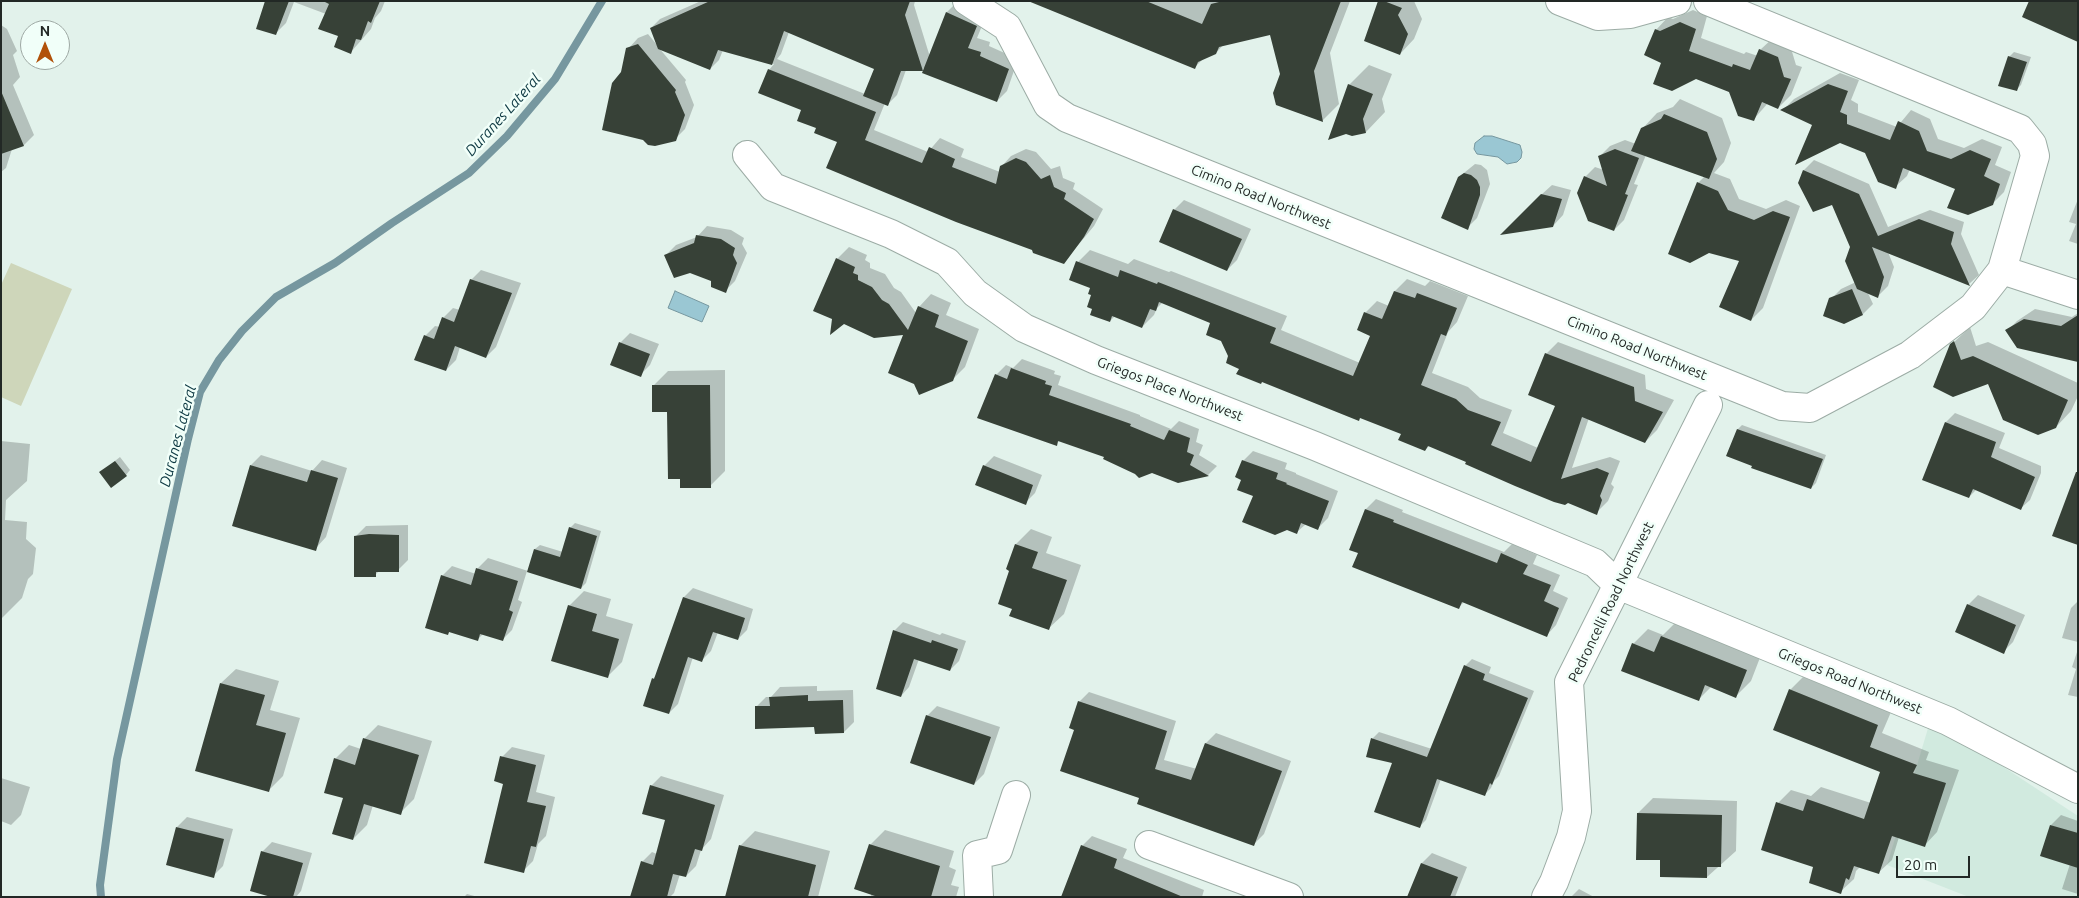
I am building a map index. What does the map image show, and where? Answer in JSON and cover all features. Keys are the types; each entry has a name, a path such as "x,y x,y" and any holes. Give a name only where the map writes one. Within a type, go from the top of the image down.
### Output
{"street":[{"name":"Cimino Road Northwest","path":"967,1 1007,27 1048,105 1067,118 1782,406 1810,408 1910,355 1973,307 2002,270"},
{"path":"1560,1 1598,16 1630,14 1676,1"},
{"path":"1708,1 2020,129 2032,144 2035,156 2002,270 2078,295"},
{"name":"Griegos Place Northwest","path":"747,155 772,187 890,234 947,262 975,293 1024,328 1096,360 1315,446 1595,563 1618,585"},
{"name":"Pedroncelli Road Northwest","path":"1546,897 1554,882 1571,837 1577,810 1569,682 1708,404"},
{"name":"Griegos Road Northwest","path":"1618,585 1948,722 2078,790"},
{"path":"979,897 977,855 998,850 1016,795"},
{"path":"1149,845 1289,897"}],"shaded area":[{"path":"11,263 72,289 21,406 1,397 1,285"},
{"path":"1929,725 1961,739 2078,816 2078,897 1969,897 1887,865"}],"water":[{"path":"1484,136 1492,136 1520,145 1521,158 1517,162 1507,164 1498,157 1477,154 1474,149 1475,143"},
{"path":"675,291 709,306 702,322 668,308"}],"building":[{"path":"265,1 289,1 276,35 256,29"},
{"path":"323,1 380,1 371,23 368,21 361,40 356,39 351,54 334,47 338,36 318,29 329,4"},
{"path":"710,1 910,1 905,15 923,71 901,71 888,106 863,96 874,69 784,31 772,65 718,50 710,70 658,49 650,28"},
{"path":"1028,1 1146,1 1202,24 1211,4 1223,1 1341,1 1314,71 1323,122 1276,105 1273,93 1280,74 1270,35 1219,47 1216,54 1198,62 1195,69"},
{"path":"1378,1 1384,1 1402,8 1398,15 1408,34 1400,55 1364,41"},
{"path":"2029,1 2078,1 2078,42 2022,17"},
{"path":"946,12 977,26 968,48 981,52 980,56 1009,69 997,102 922,73"},
{"path":"1680,22 1696,29 1689,51 1732,67 1733,64 1750,70 1759,49 1778,57 1784,77 1791,79 1778,109 1762,102 1754,121 1738,116 1729,92 1696,79 1672,91 1653,84 1661,63 1644,55 1655,29 1660,31"},
{"path":"638,44 676,90 675,92 685,115 676,141 655,146 648,145 643,140 602,130 612,83 621,72 626,48"},
{"path":"2008,56 2027,62 2017,91 1998,86"},
{"path":"768,69 876,112 865,140 922,163 929,147 955,159 952,167 996,184 1000,166 1016,158 1026,162 1041,179 1050,175 1054,187 1066,193 1064,199 1094,219 1084,237 1064,264 826,168 837,142 814,133 816,128 797,121 801,110 758,93"},
{"path":"1348,84 1373,94 1363,119 1366,133 1352,136 1346,134 1328,140"},
{"path":"1828,84 1848,91 1840,112 1847,115 1847,124 1890,140 1898,121 1919,131 1927,151 1951,159 1970,150 1991,159 1984,176 2000,184 1993,205 1968,215 1947,208 1955,189 1903,168 1896,189 1878,182 1865,153 1840,143 1795,165 1812,125 1780,110"},
{"path":"1,91 24,146 1,154"},
{"path":"1664,114 1707,132 1717,159 1709,179 1631,151 1641,128 1661,119"},
{"path":"1615,149 1639,158 1625,194 1628,195 1614,231 1588,221 1577,193 1584,176 1607,186 1598,156"},
{"path":"1803,170 1859,194 1878,236 1919,219 1954,232 1951,244 1970,286 1872,247 1884,277 1878,298 1857,289 1845,261 1850,247 1832,205 1813,212 1798,183"},
{"path":"1464,173 1471,175 1477,180 1480,187 1480,195 1468,230 1441,218 1458,177"},
{"path":"1697,182 1718,191 1728,210 1754,220 1773,211 1790,217 1751,321 1719,307 1739,261 1709,253 1690,263 1668,254"},
{"path":"1541,194 1562,199 1553,227 1500,235"},
{"path":"1173,209 1242,239 1227,271 1159,242"},
{"path":"696,235 721,239 735,248 733,255 737,263 726,293 711,287 711,281 690,273 674,278 664,255 694,243"},
{"path":"836,258 855,267 853,273 858,275 858,280 872,287 882,300 889,304 908,330 918,306 939,315 935,327 968,341 953,381 919,395 914,384 888,373 903,335 874,338 844,324 830,335 832,319 813,311"},
{"path":"1076,261 1118,277 1120,270 1157,284 1158,282 1276,328 1270,343 1353,376 1370,336 1357,330 1364,312 1382,319 1394,291 1415,298 1417,293 1457,308 1446,336 1441,334 1421,385 1456,399 1468,410 1501,422 1491,445 1531,462 1555,406 1528,395 1545,353 1634,387 1635,401 1663,412 1645,443 1582,417 1561,479 1597,468 1609,473 1600,496 1602,500 1597,515 1568,503 1565,505 1554,502 1428,446 1425,451 1398,440 1401,434 1360,418 1359,421 1262,382 1261,384 1236,374 1239,369 1226,363 1228,356 1221,341 1206,335 1210,323 1159,302 1156,311 1150,309 1142,328 1112,316 1110,322 1090,315 1092,309 1087,307 1091,295 1088,294 1090,288 1069,280"},
{"path":"470,279 512,293 486,358 455,346 446,371 414,360 424,335 434,339 442,317 454,322"},
{"path":"1852,289 1863,315 1844,324 1823,316 1829,298"},
{"path":"2078,315 2078,362 2017,348 2005,330 2024,319 2061,326"},
{"path":"1954,341 1961,360 1973,356 2068,400 2056,428 2038,435 2003,420 1988,384 1953,397 1933,387 1950,344"},
{"path":"619,342 650,354 641,377 610,365"},
{"path":"1011,368 1046,381 1045,384 1052,386 1049,395 1131,424 1130,426 1164,440 1169,430 1190,438 1187,452 1194,455 1190,465 1209,476 1178,483 1152,473 1139,478 1135,474 1103,459 1104,457 1058,441 1057,446 977,418 995,374 1007,379"},
{"path":"652,385 710,385 711,488 680,488 680,479 668,479 667,412 652,412"},
{"path":"1945,422 1996,442 1991,457 2035,477 2021,510 1973,489 1969,498 1922,480"},
{"path":"1737,429 1823,459 1811,489 1751,468 1752,466 1726,456"},
{"path":"1242,460 1278,473 1276,479 1329,501 1318,530 1301,523 1297,534 1287,530 1275,535 1242,522 1253,496 1237,490 1241,480 1235,477"},
{"path":"115,461 127,476 111,488 99,472"},
{"path":"250,465 307,482 311,470 338,478 316,551 232,526"},
{"path":"983,465 1033,485 1026,505 975,485"},
{"path":"2076,472 2078,472 2078,545 2052,536"},
{"path":"1365,509 1497,563 1501,553 1528,565 1523,574 1551,585 1544,601 1559,608 1547,637 1462,602 1459,609 1352,567 1358,553 1349,550"},
{"path":"569,527 597,536 581,589 527,572 534,549 560,557"},
{"path":"369,534 399,535 399,572 376,572 376,577 354,577 354,536"},
{"path":"1015,544 1038,552 1032,568 1067,580 1049,630 1009,616 1012,609 998,604 1009,571 1006,569"},
{"path":"476,568 518,581 509,610 513,612 503,641 480,634 478,641 449,632 448,635 425,628 441,575 471,585"},
{"path":"683,597 745,618 738,640 713,632 702,662 688,657 669,714 643,706"},
{"path":"1967,604 2016,625 2004,654 1955,632"},
{"path":"568,605 597,614 592,631 619,639 608,678 551,661"},
{"path":"893,630 931,643 932,640 958,649 950,671 914,659 901,697 876,689"},
{"path":"1661,636 1747,670 1736,698 1705,685 1699,701 1621,671 1632,643 1654,652"},
{"path":"1464,665 1485,674 1483,680 1528,698 1492,785 1490,783 1485,796 1437,779 1420,828 1374,812 1392,763 1366,757 1371,738 1427,757"},
{"path":"220,683 265,695 256,725 286,733 269,792 195,771"},
{"path":"1789,689 1878,725 1870,747 1917,765 1913,773 1946,783 1925,847 1892,836 1879,874 1854,866 1849,880 1846,878 1841,894 1809,883 1813,867 1761,850 1776,802 1803,811 1807,799 1864,819 1880,772 1773,730"},
{"path":"808,695 808,701 843,700 844,733 815,734 814,727 755,729 755,706 770,706 769,697"},
{"path":"1078,701 1167,731 1155,769 1191,780 1205,743 1282,771 1254,846 1137,804 1139,798 1060,771 1074,730 1069,728"},
{"path":"926,715 991,737 974,785 910,763"},
{"path":"363,738 419,755 401,815 364,804 353,840 332,834 343,798 324,793 334,758 355,765"},
{"path":"500,756 536,765 527,802 546,806 536,847 531,846 524,873 484,863 503,784 494,781"},
{"path":"650,785 715,805 702,851 695,849 686,877 673,874 667,897 630,897 641,861 653,865 665,820 642,814"},
{"path":"1637,813 1722,815 1721,867 1707,867 1707,878 1660,877 1660,860 1636,860"},
{"path":"2050,825 2078,833 2078,868 2040,856"},
{"path":"176,827 224,839 214,878 166,865"},
{"path":"869,844 940,866 931,897 878,897 854,889"},
{"path":"739,845 816,865 808,897 725,897"},
{"path":"1081,845 1117,859 1114,868 1183,897 1061,897"},
{"path":"261,851 303,863 293,897 271,897 250,891"},
{"path":"1421,863 1458,877 1450,897 1407,897"}],"waterway":[{"name":"Duranes Lateral","path":"101,897 100,885 117,759 200,392 219,360 242,331 276,297 335,263 469,173 507,136 555,79 602,1"}]}
